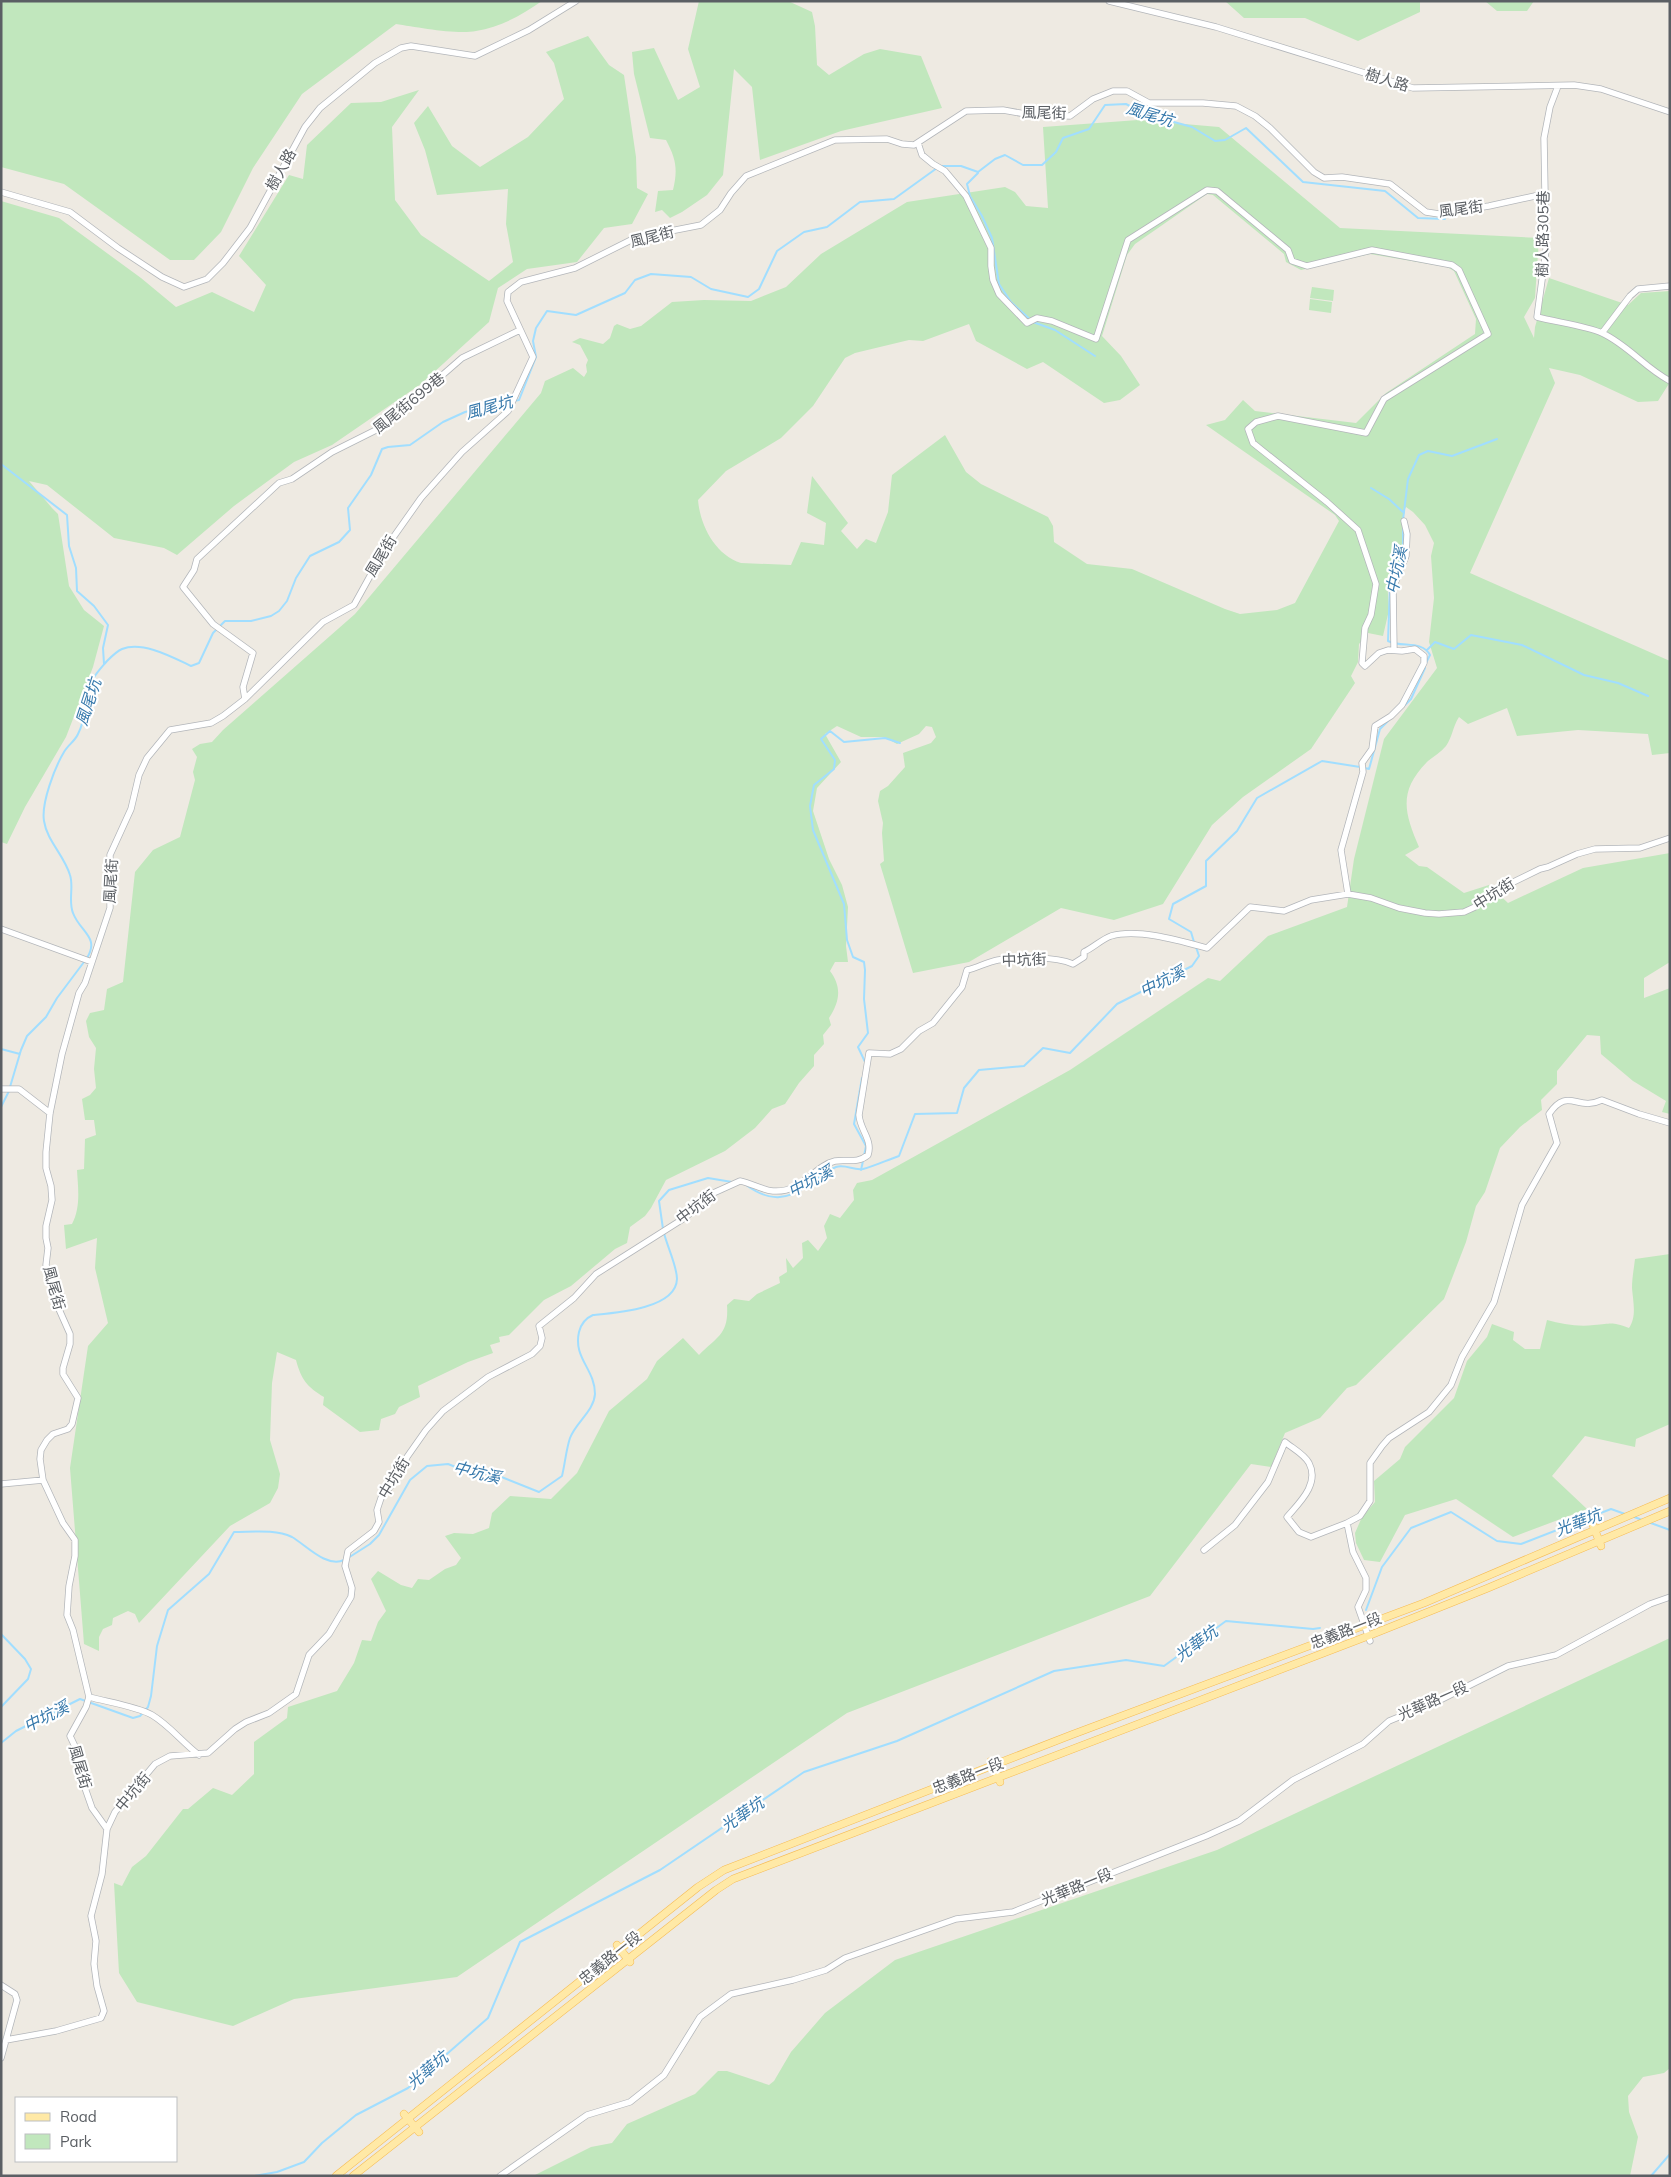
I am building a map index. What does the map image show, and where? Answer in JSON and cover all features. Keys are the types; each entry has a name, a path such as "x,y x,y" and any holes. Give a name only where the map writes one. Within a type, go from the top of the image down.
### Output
{"main road":[{"name":"忠義路一段","path":"336,2176 406,2116 618,1947 698,1887 724,1870 1184,1689 1432,1599 1594,1528 1614,1522 1670,1498"},
{"name":"忠義路一段","path":"353,2176 417,2129 732,1879 1369,1639 1601,1544 1620,1533 1667,1512"},
{"path":"1594,1528 1601,1544"},
{"path":"1184,1689 1190,1706"},
{"path":"992,1763 998,1779"},
{"path":"618,1947 630,1961"},
{"path":"406,2116 417,2129"}],"street":[{"name":"樹人路","path":"1,192 70,212 118,248 162,277 184,287 207,279 223,263 250,228 304,127 320,108 376,63 400,48 411,46 475,56 529,30 576,1"},
{"name":"樹人路","path":"1109,1 1216,27 1413,88 1558,86 1602,89 1670,112"},
{"name":"樹人路305巷","path":"1558,86 1550,107 1544,138 1546,250 1537,318 1602,333"},
{"name":"風尾街","path":"107,1830 92,1808 79,1771 80,1757 70,1736 86,1707 89,1697 73,1630 67,1615 69,1586 76,1556 75,1540 63,1522 43,1480 40,1459 42,1447 50,1436 68,1429 72,1424 78,1398 63,1374 70,1344 70,1334 58,1308 46,1265 48,1248 46,1226 52,1200 51,1186 46,1168 50,1113 62,1054 79,993 85,983 90,962 110,908 110,855 131,809 139,775 147,758 170,730 211,723 223,716 245,698 323,622 354,605 384,549 421,498 462,452 508,411 532,356 507,301 508,292 521,282 575,268 635,238 701,225 720,210 731,193 746,176 835,140 887,139 902,144 914,145 966,110 1003,110 1031,115 1070,116 1093,100 1113,91 1127,91 1149,104 1202,103 1236,106 1255,116 1314,172 1324,178 1342,177 1390,184 1426,212 1439,214 1454,212 1522,200 1544,194"},
{"path":"918,143 922,155 945,171 966,196 991,248 993,280 999,294 1027,323 1037,318 1052,321 1096,339 1128,240 1207,190 1217,191 1288,250 1292,261 1307,266 1372,250 1452,265 1459,270 1488,334 1384,399 1366,433 1278,416 1256,422 1248,429 1253,444 1327,502 1358,530 1376,584 1371,615 1365,628 1362,663 1365,666 1379,653 1388,650 1394,645"},
{"path":"1670,286 1638,289 1630,296 1602,333 1632,351 1657,374 1670,381"},
{"name":"風尾街699巷","path":"245,698 243,687 253,653 216,626 183,587 194,570 197,559 279,483 292,479 332,452 384,426 462,358 520,330"},
{"path":"1394,645 1393,588 1406,556 1407,534 1404,521"},
{"path":"1348,894 1341,850 1363,772 1362,763 1372,749 1375,726 1391,716 1402,705 1424,664 1423,653 1415,649 1394,645"},
{"name":"中坑街","path":"6,2040 65,2028 101,2018 104,2012 97,1986 94,1964 96,1941 91,1916 102,1874 107,1830 114,1812 155,1764 170,1756 208,1753 235,1729 270,1713 296,1694 309,1655 329,1634 351,1597 352,1588 345,1566 348,1551 374,1531 379,1522 377,1510 381,1498 398,1477 414,1445 443,1411 488,1376 532,1354 540,1346 542,1338 539,1326 574,1298 596,1274 686,1216 709,1195 738,1182 767,1190 783,1190 796,1186 825,1166 835,1162 863,1159 868,1155 870,1145 860,1125 859,1115 869,1053 890,1054 901,1049 919,1031 933,1023 962,987 967,970 997,960 1064,960 1073,964 1084,957 1084,952 1111,936 1131,934 1163,936 1207,948 1250,907 1284,911 1311,900 1348,894 1372,898 1399,908 1425,913 1464,912 1475,907 1495,891 1540,869 1577,854 1595,849 1640,848 1670,838"},
{"path":"1,929 90,962"},
{"path":"3,1089 19,1089 50,1113"},
{"path":"1204,1550 1235,1525 1268,1482 1285,1442 1309,1463 1311,1476 1309,1490 1286,1517 1293,1527 1304,1536 1311,1537 1360,1516 1370,1501 1370,1463 1389,1438 1429,1412 1451,1385 1462,1357 1494,1302 1522,1205 1556,1143 1548,1114 1558,1102 1565,1099 1592,1105 1602,1100 1670,1123"},
{"path":"1,1484 43,1480"},
{"path":"1346,1523 1353,1552 1366,1578 1366,1590 1358,1608 1369,1639"},
{"name":"光華路一段","path":"500,2176 587,2115 630,2102 664,2074 700,2017 731,1994 793,1980 826,1970 845,1958 956,1919 1013,1912 1206,1836 1239,1821 1293,1780 1363,1744 1389,1721 1440,1700 1508,1666 1556,1655 1650,1604 1670,1597"},
{"path":"89,1697 139,1709 152,1715 199,1755"},
{"path":"1,1985 15,1994 17,2000 1,2058"}],"green space":[{"path":"1,1 542,1 511,20 494,27 476,31 425,29 396,24 302,94 253,168 221,232 194,260 170,260 64,184 1,167"},
{"path":"699,1 788,1 812,12 815,26 817,65 829,75 864,54 880,49 921,56 942,108 841,131 760,160 752,87 734,69 723,175 707,195 682,212 670,218 662,210 655,212 658,191 673,190 675,164 666,140 650,138 634,74 632,52 654,48 678,100 700,87 688,49"},
{"path":"1225,1 1420,1 1420,12 1358,41 1305,18 1244,18"},
{"path":"1485,1 1534,1 1527,11 1497,11"},
{"path":"588,36 609,65 624,75 636,157 637,188 648,194 632,224 604,228 577,262 527,269 498,288 489,322 421,384 332,445 294,462 234,506 177,555 164,548 114,538 47,485 29,481 58,514 69,586 84,610 104,626 93,667 66,737 25,807 7,844 1,842 1,201 59,218 141,278 176,307 212,292 254,312 266,285 239,256 289,175 303,179 307,145 351,103 381,102 419,90 392,127 395,200 421,235 489,281 513,262 506,224 508,189 437,195 425,150 414,123 428,106 452,146 480,167 528,137 564,99 554,63 546,52"},
{"path":"1138,120 1219,127 1340,228 1539,238 1535,298 1524,317 1534,338 1535,327 1549,278 1628,305 1641,293 1670,291 1670,382 1658,401 1638,402 1580,375 1549,368 1555,383 1470,573 1670,661 1670,753 1652,755 1648,734 1578,730 1517,736 1507,708 1468,724 1459,717 1446,746 1418,772 1408,792 1407,812 1419,847 1405,855 1419,866 1427,867 1464,893 1489,885 1508,903 1583,868 1670,853 1670,962 1644,978 1644,998 1670,988 1670,1114 1662,1112 1666,1101 1633,1081 1601,1054 1600,1036 1587,1035 1557,1071 1557,1084 1541,1100 1542,1110 1520,1127 1500,1148 1485,1192 1476,1206 1466,1242 1444,1299 1356,1385 1347,1388 1320,1418 1285,1433 1271,1467 1251,1464 1150,1596 847,1713 457,1977 294,1999 233,2026 137,2002 119,1973 114,1883 122,1886 132,1867 146,1856 183,1809 188,1809 213,1788 232,1795 254,1774 254,1742 287,1718 288,1707 337,1691 354,1663 362,1640 371,1641 378,1622 386,1611 371,1579 378,1571 401,1585 412,1588 418,1579 429,1580 445,1569 456,1565 461,1558 445,1536 454,1533 473,1534 489,1528 492,1513 510,1496 551,1499 577,1473 609,1411 647,1379 657,1361 683,1338 699,1355 724,1329 727,1305 734,1299 749,1301 757,1294 780,1283 779,1277 787,1272 786,1258 793,1268 803,1258 802,1243 808,1240 818,1251 827,1238 824,1226 830,1214 840,1218 854,1200 853,1190 857,1183 872,1180 1070,1070 1208,978 1220,981 1268,936 1347,907 1354,859 1384,739 1437,668 1429,642 1434,598 1431,556 1434,543 1425,525 1406,507 1403,521 1403,558 1399,567 1387,580 1389,610 1383,636 1368,633 1359,644 1358,662 1351,676 1355,683 1311,749 1243,797 1212,825 1163,904 1114,920 1061,908 969,962 913,973 880,864 884,861 883,823 878,801 880,791 888,786 905,767 903,753 931,743 936,737 932,727 926,726 919,734 897,744 884,737 861,737 837,726 825,734 841,762 817,788 813,811 829,859 842,885 848,907 846,946 848,962 835,962 830,971 838,988 837,1000 829,1018 831,1025 823,1035 824,1044 814,1055 814,1066 799,1083 785,1104 772,1109 755,1128 725,1151 666,1180 645,1216 630,1227 627,1243 615,1249 571,1286 544,1300 509,1335 499,1337 500,1342 490,1345 493,1353 468,1362 418,1386 420,1397 399,1407 395,1414 381,1419 379,1430 360,1432 323,1405 324,1397 313,1390 306,1382 296,1360 277,1352 272,1383 270,1440 280,1474 278,1488 270,1503 230,1526 139,1623 135,1614 128,1611 113,1618 112,1625 103,1629 99,1637 99,1651 84,1644 70,1468 88,1346 108,1323 95,1268 97,1238 66,1249 64,1225 72,1224 77,1211 77,1170 84,1169 85,1139 96,1135 94,1120 85,1120 82,1099 90,1095 96,1088 94,1069 96,1048 89,1037 86,1021 90,1013 104,1010 107,989 123,982 135,872 153,850 180,837 195,780 193,772 197,757 192,749 200,744 212,742 223,730 355,614 541,393 545,381 573,368 584,377 587,372 586,365 588,360 580,345 572,342 580,338 603,344 610,338 614,326 617,324 630,329 641,326 672,302 704,300 751,301 786,287 821,254 907,202 1005,187 1015,192 1026,206 1048,208 1043,127","holes":["1207,194 1213,195 1284,254 1286,262 1301,270 1370,254 1447,267 1454,271 1476,319 1475,334 1386,393 1356,423 1255,411 1243,400 1225,420 1206,425 1335,515 1339,521 1295,603 1277,610 1240,614 1132,569 1087,564 1054,542 1053,526 1048,517 981,484 966,472 945,435 892,475 888,512 876,543 866,539 857,549 841,531 848,523 812,476 807,513 826,523 824,545 801,542 791,565 741,563 724,553 710,538 699,510 698,500 726,471 781,438 813,406 845,358 855,353 909,340 923,341 969,324 976,341 1027,369 1043,362 1104,403 1120,400 1140,385 1121,356 1102,336 1127,255 1135,244"]},
{"path":"1312,287 1334,290 1333,301 1310,298"},
{"path":"1310,299 1332,302 1331,313 1309,310"},
{"path":"1670,1254 1670,1424 1636,1439 1635,1447 1585,1436 1552,1476 1587,1509 1513,1537 1456,1499 1405,1515 1380,1562 1364,1560 1356,1543 1355,1533 1362,1517 1375,1502 1374,1481 1400,1459 1405,1447 1454,1398 1467,1361 1487,1337 1492,1324 1514,1332 1513,1340 1525,1349 1540,1349 1547,1320 1588,1326 1614,1324 1629,1328 1634,1314 1632,1288 1635,1259"},
{"path":"1670,1638 1670,2068 1664,2073 1643,2077 1628,2096 1629,2112 1638,2137 1630,2176 533,2176 591,2147 612,2143 627,2124 695,2094 718,2071 727,2071 769,2085 774,2081 791,2052 825,2013 895,1960 1217,1850"}],"waterway":[{"name":"風尾坑","path":"941,166 961,166 978,172 995,159 1005,155 1023,165 1042,165 1056,152 1063,138 1089,129 1105,105 1126,104 1145,114 1192,127 1215,141 1225,140 1246,128 1303,182 1385,191 1418,218 1445,219"},
{"name":"風尾坑","path":"514,401 519,400 536,357 533,341 536,328 547,311 576,315 625,293 635,280 651,274 691,277 711,289 748,297 759,289 777,251 804,232 827,227 860,202 894,199 937,168"},
{"path":"978,173 967,184 970,196 992,238 999,284 1011,302 1033,322 1055,330 1095,356"},
{"name":"風尾坑","path":"87,958 90,951 90,940 73,913 70,875 48,835 44,813 53,776 64,752 77,736 81,727 93,679 98,672 116,653 130,647 148,648 191,666 199,663 213,633 225,621 251,621 271,616 279,611 287,601 296,578 310,556 339,542 350,530 348,508 371,475 382,449 410,445 443,422 465,412 510,402"},
{"name":"中坑溪","path":"1403,520 1408,479 1419,455 1428,451 1452,456 1497,439"},
{"path":"1,464 67,515 69,546 76,568 77,591 94,606 108,625 103,648 104,664"},
{"path":"1371,488 1389,499 1404,513"},
{"name":"中坑溪","path":"1403,527 1403,554 1390,585 1388,641 1422,647 1430,655 1426,663"},
{"path":"1427,650 1435,642 1454,649 1471,635 1522,645 1584,675 1618,683 1648,696"},
{"name":"中坑溪","path":"1405,705 1411,699 1425,668"},
{"name":"中坑溪","path":"1365,768 1369,769 1380,729 1389,720"},
{"path":"866,1064 858,1047 868,1033 864,999 864,962 853,957 847,940 844,904 813,830 810,806 814,785 834,769 835,760 821,739 830,731 844,742 885,738 900,743"},
{"name":"中坑溪","path":"1194,942 1191,932 1169,919 1173,904 1206,886 1206,861 1237,831 1257,798 1322,761 1360,767"},
{"name":"中坑溪","path":"746,1185 770,1197 786,1196 801,1190 836,1167 843,1166 863,1169 899,1156 915,1114 957,1113 964,1088 979,1070 1024,1066 1043,1048 1070,1053 1117,1004 1192,966 1199,956 1196,947"},
{"name":"風尾坑","path":"10,1087 27,1036 46,1017 57,998 84,962"},
{"path":"1,1049 20,1054"},
{"path":"862,1078 854,1124 866,1146 864,1156"},
{"name":"風尾坑","path":"1,1107 9,1091"},
{"name":"中坑溪","path":"861,1170 863,1161"},
{"name":"中坑溪","path":"663,1229 659,1201 669,1190 708,1178 732,1182"},
{"name":"中坑溪","path":"348,1558 370,1544 379,1535 410,1480 427,1466 448,1464 471,1473 494,1474 539,1492 562,1476 570,1438 592,1406 595,1394 592,1377 579,1349 580,1329 584,1322 593,1315 643,1308 667,1297 674,1289 677,1274 664,1233"},
{"name":"光華坑","path":"1366,1610 1382,1567 1411,1528 1451,1512 1497,1541 1521,1544 1611,1509 1625,1514"},
{"name":"光華坑","path":"1632,1516 1642,1520"},
{"name":"光華坑","path":"1648,1522 1670,1530"},
{"name":"中坑溪","path":"1,1743 16,1731 80,1699 133,1718 140,1716 148,1707 151,1696 157,1646 168,1610 209,1574 234,1532 285,1534 316,1555 330,1561 344,1560"},
{"name":"光華坑","path":"254,2176 277,2172 304,2162 322,2143 356,2115 408,2088 488,2018 520,1942 660,1870 804,1772 897,1741 1054,1671 1126,1660 1164,1666 1226,1621 1313,1629 1320,1628"},
{"name":"風尾坑","path":"1,1634 25,1659 31,1669 28,1679 1,1707"},
{"path":"1651,2176 1670,2154"}]}
